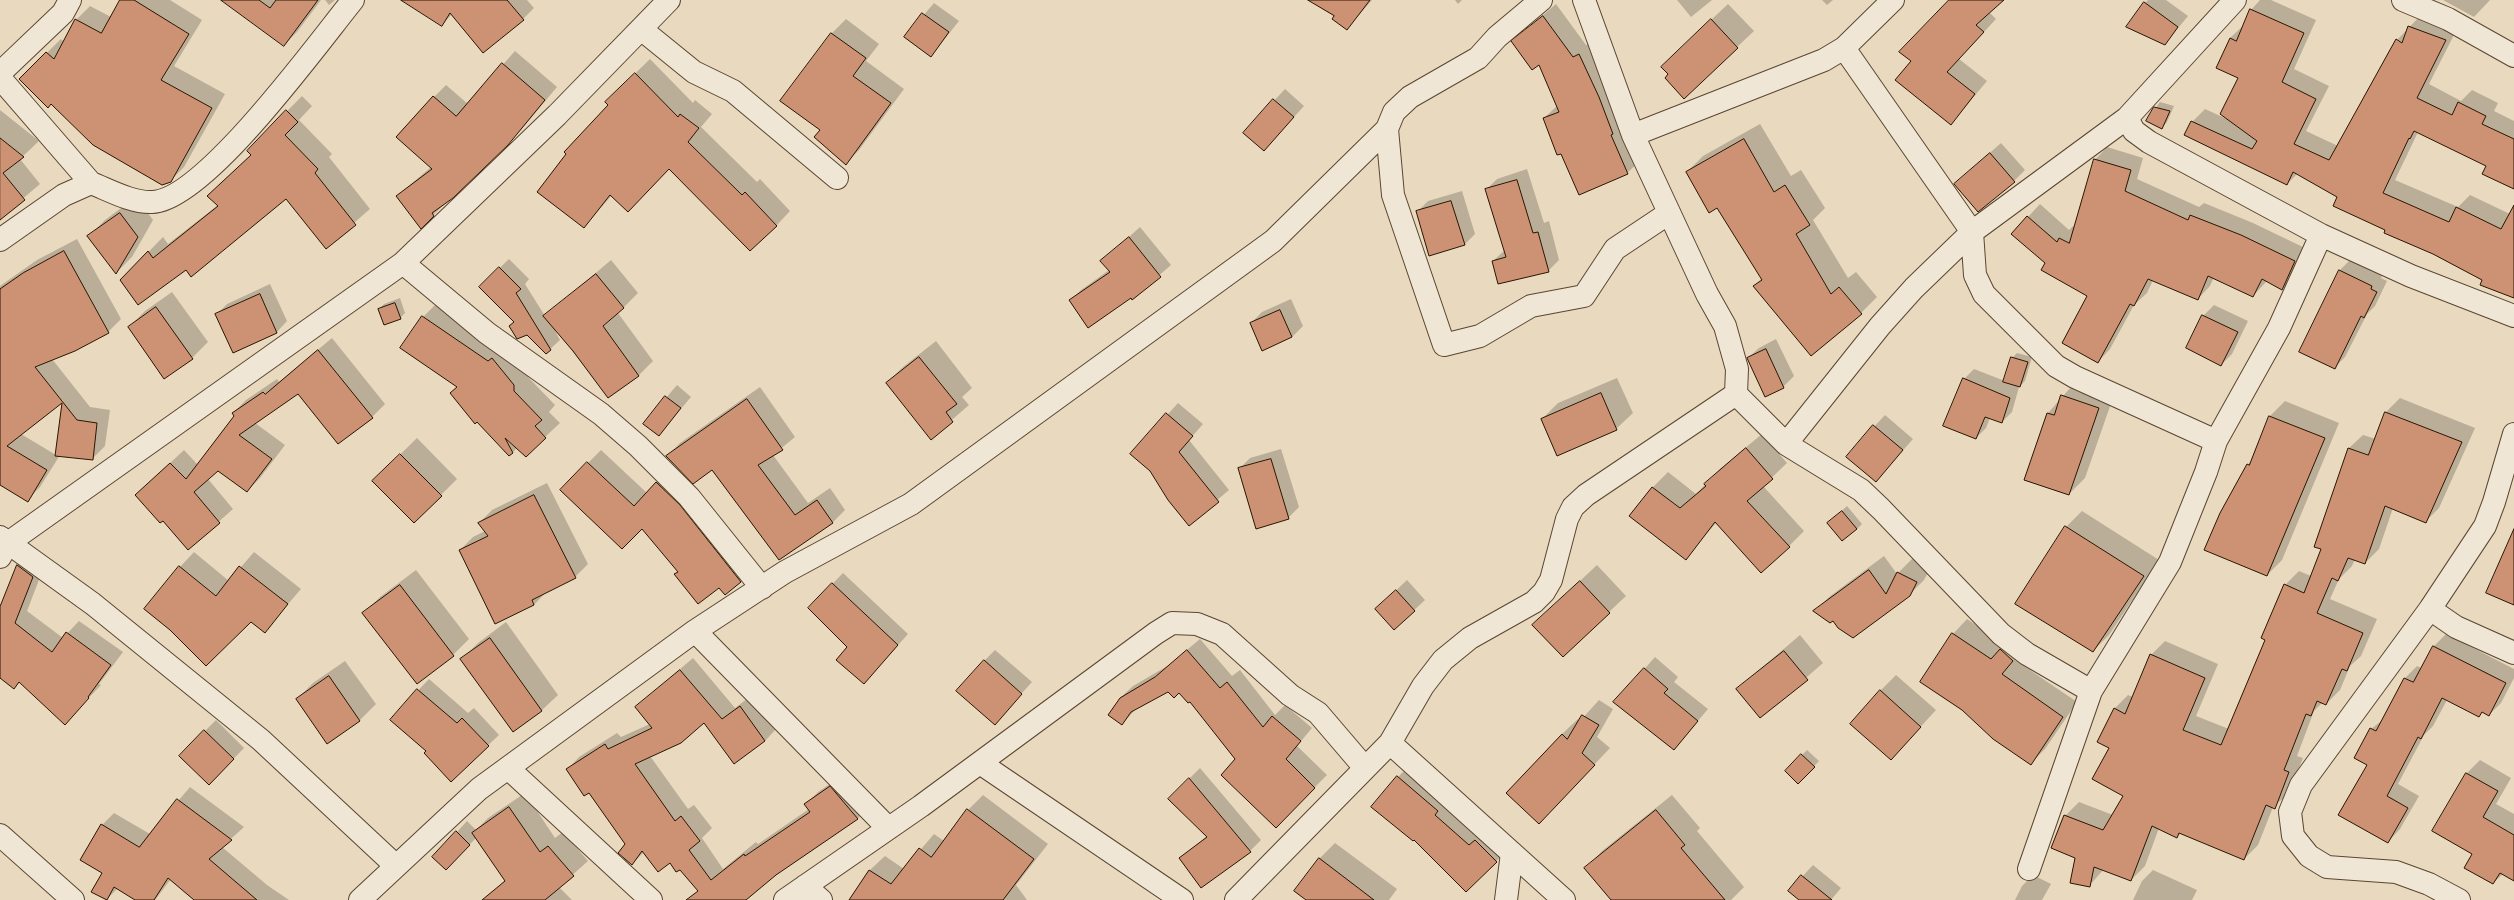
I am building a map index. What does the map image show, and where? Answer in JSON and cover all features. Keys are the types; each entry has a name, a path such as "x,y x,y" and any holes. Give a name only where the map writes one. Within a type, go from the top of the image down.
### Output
{"street":[{"path":"0,73 63,12 70,0"},
{"path":"0,78 91,183 151,203 170,198 202,176 237,142 352,0"},
{"path":"395,865 261,740 93,604 3,546 403,264 557,115 669,0"},
{"path":"1584,0 1633,135 1669,213 1725,326 1737,369 1736,394 1786,444 1860,490 2001,634 2027,654 2091,691"},
{"path":"1633,135 1824,60 1844,48 1893,0"},
{"path":"1786,444 1880,326 1914,288 1972,232 2127,118 2235,0"},
{"path":"2403,0 2448,19 2514,56"},
{"path":"360,900 395,865 479,789 509,769 695,631 786,572 911,504 1273,241 1386,129 1394,112 1410,97 1478,58 1532,2"},
{"path":"641,29 694,72 733,91 837,178"},
{"path":"1844,48 1972,232 1975,275 1984,294 2056,366 2075,377 2216,441"},
{"path":"2127,118 2134,131 2149,142 2321,235 2418,279 2514,316"},
{"path":"1386,129 1393,195 1444,345 1480,336 1531,306 1584,296 1615,249 1669,213"},
{"path":"0,240 64,195 91,183"},
{"path":"2029,869 2091,691 2170,562 2204,479 2216,441 2273,339 2321,235"},
{"path":"403,264 487,333 601,414 638,446 689,497 762,588"},
{"path":"1236,900 1390,743 1423,686 1443,660 1470,638 1534,602 1544,592 1551,580 1567,519 1573,507 1586,495 1736,394"},
{"path":"2459,900 2429,884 2396,872 2327,867 2309,856 2293,836 2290,812 2301,785 2430,608 2484,526 2494,502 2514,434"},
{"path":"2430,608 2456,627 2514,654"},
{"path":"785,900 980,763 1156,633 1172,623 1197,624 1222,634 1290,695 1318,713 1365,768"},
{"path":"695,631 888,828"},
{"path":"1390,743 1564,900"},
{"path":"980,763 1182,900"},
{"path":"509,769 651,900"},
{"path":"0,835 73,900"},
{"path":"1506,900 1512,853"},
{"path":"805,886 821,900"}],"building":[{"path":"120,0 134,0 189,34 161,80 212,108 171,182 162,185 93,145 51,104 48,108 19,79 46,52 54,59 75,19 101,33"},
{"path":"221,0 259,0 270,8 276,0 318,0 284,46"},
{"path":"401,0 507,0 524,20 483,53 450,13 442,26"},
{"path":"1308,0 1370,0 1347,30 1332,19 1334,16"},
{"path":"1949,0 2004,0 1976,25 1984,32 1947,72 1975,94 1951,125 1895,80 1911,61 1899,52"},
{"path":"2144,2 2178,27 2165,45 2126,27"},
{"path":"2250,9 2304,33 2282,82 2316,99 2294,144 2329,160 2396,39 2402,43 2408,26 2446,40 2417,98 2452,115 2458,102 2486,116 2482,124 2514,139 2514,189 2482,174 2486,166 2414,131 2410,139 2409,138 2383,193 2449,222 2456,207 2501,229 2514,205 2514,298 2480,285 2482,280 2433,254 2384,233 2385,230 2333,206 2337,197 2293,172 2287,185 2184,135 2191,121 2252,149 2257,141 2220,114 2238,78 2216,68 2230,38 2236,41"},
{"path":"922,13 949,32 931,57 904,37"},
{"path":"1543,16 1573,57 1579,54 1599,97 1613,134 1611,135 1628,174 1579,195 1561,154 1557,155 1543,118 1559,112 1539,65 1532,70 1511,41"},
{"path":"1711,19 1738,48 1684,99 1665,78 1668,74 1661,67"},
{"path":"831,33 866,58 853,76 891,103 846,165 814,137 820,130 780,101"},
{"path":"502,63 545,100 508,145 453,198 432,213 434,216 421,229 396,196 432,169 396,137 433,96 456,116"},
{"path":"635,73 678,117 680,114 699,128 688,142 742,195 745,192 777,226 750,251 669,169 628,212 610,195 584,228 537,192 566,154 564,152 608,105 605,102"},
{"path":"1273,99 1294,117 1264,151 1243,133"},
{"path":"2154,107 2170,111 2162,129 2146,121"},
{"path":"286,110 298,122 285,135 318,169 315,173 356,225 326,249 286,199 191,277 186,270 138,305 120,280 148,251 153,258 218,206 207,196 251,155 247,151"},
{"path":"0,138 24,157 3,173 25,200 0,220"},
{"path":"1744,139 1774,192 1785,185 1810,225 1796,234 1831,294 1839,287 1862,314 1811,356 1753,286 1762,280 1717,208 1709,213 1686,172"},
{"path":"1990,153 2015,182 1978,212 1954,184"},
{"path":"2094,159 2131,170 2125,191 2188,220 2190,215 2241,235 2295,261 2282,290 2262,279 2253,297 2208,276 2198,300 2148,279 2134,306 2130,304 2098,363 2062,343 2087,296 2041,270 2045,263 2011,234 2027,216 2057,242 2059,238 2069,243"},
{"path":"1517,180 1533,233 1538,232 1549,272 1498,284 1492,261 1506,257 1485,189"},
{"path":"1451,201 1465,245 1429,256 1416,211"},
{"path":"120,213 138,237 116,274 87,236"},
{"path":"1129,237 1161,277 1132,300 1131,298 1088,328 1069,300 1110,272 1100,261"},
{"path":"64,251 109,333 75,351 35,367 77,420 97,423 93,460 55,456 62,403 7,446 47,470 28,502 0,485 0,289 23,273"},
{"path":"499,267 521,289 516,293 551,350 546,354 527,335 517,339 509,326 514,322 479,287"},
{"path":"2339,270 2372,286 2371,289 2377,292 2364,318 2361,316 2335,369 2299,352"},
{"path":"596,274 624,308 603,326 639,376 608,398 573,351 543,316"},
{"path":"260,294 277,333 233,353 215,314"},
{"path":"395,303 401,319 384,325 378,309"},
{"path":"156,307 193,359 164,379 128,327"},
{"path":"1280,310 1292,337 1262,351 1250,323"},
{"path":"2202,315 2238,332 2221,366 2186,348"},
{"path":"422,316 488,361 492,358 514,385 514,391 542,420 535,426 546,438 526,457 505,438 513,453 509,456 477,422 475,424 450,393 457,387 400,348"},
{"path":"1766,349 1784,388 1765,397 1747,358"},
{"path":"318,350 373,418 338,444 298,394 239,435 272,459 247,492 218,471 194,492 220,523 188,550 163,521 160,523 135,495 170,463 186,479 234,416 232,413 263,392 265,394"},
{"path":"919,357 957,404 946,412 953,422 931,440 886,383"},
{"path":"2011,357 2028,362 2020,387 2003,382"},
{"path":"1963,378 2010,398 2002,423 1985,417 1976,439 1943,426"},
{"path":"1601,393 1617,430 1557,456 1541,419"},
{"path":"2061,395 2099,408 2069,495 2024,480 2047,413 2054,415"},
{"path":"665,396 681,408 659,436 643,424"},
{"path":"747,399 783,450 758,465 795,515 817,500 833,523 779,560 712,470 693,484 666,456"},
{"path":"2385,412 2462,442 2426,523 2385,506 2365,564 2348,558 2338,581 2332,578 2317,613 2363,633 2347,671 2342,669 2326,705 2317,701 2311,716 2306,714 2284,770 2289,772 2275,809 2266,805 2244,860 2179,833 2177,838 2152,826 2131,881 2094,867 2090,887 2070,883 2075,858 2051,848 2064,815 2103,830 2123,796 2092,779 2109,748 2097,742 2114,708 2125,714 2150,654 2205,678 2183,730 2221,745 2265,640 2261,638 2284,584 2304,593 2321,549 2314,547 2348,448 2368,455"},
{"path":"1166,413 1193,436 1179,452 1219,502 1189,526 1168,500 1150,471 1130,454"},
{"path":"2269,416 2325,438 2267,576 2204,550 2220,513 2247,464 2249,465"},
{"path":"1873,425 1903,450 1876,482 1846,457"},
{"path":"1746,448 1773,479 1747,501 1790,547 1761,573 1715,522 1686,560 1629,516 1652,487 1680,508 1706,486 1704,484"},
{"path":"400,454 442,496 414,523 372,481"},
{"path":"1271,459 1289,519 1256,529 1238,468"},
{"path":"587,462 634,506 656,482 680,505 741,582 725,595 719,588 698,604 674,574 678,572 642,529 622,549 560,490"},
{"path":"534,495 576,578 532,600 534,605 495,624 459,550 488,536 478,523"},
{"path":"1842,511 1857,529 1842,541 1827,523"},
{"path":"2065,526 2144,576 2093,652 2015,604"},
{"path":"2514,529 2514,605 2486,593"},
{"path":"17,565 33,577 15,623 52,652 66,632 111,665 88,697 89,698 65,725 19,682 14,689 0,678 0,607"},
{"path":"179,566 216,596 239,566 288,604 265,633 251,622 206,666 170,630 144,609"},
{"path":"1869,570 1886,594 1897,572 1917,582 1910,596 1853,638 1838,628 1833,621 1830,623 1813,611"},
{"path":"1580,581 1610,613 1563,657 1532,625"},
{"path":"832,583 898,645 864,684 836,660 847,647 808,608"},
{"path":"400,585 454,656 417,684 362,613"},
{"path":"1396,590 1415,611 1394,630 1375,609"},
{"path":"1952,633 1991,659 2000,649 2013,661 2002,674 2063,717 2031,765 1993,739 1962,710 1920,682"},
{"path":"490,638 542,711 513,732 460,659"},
{"path":"2433,646 2506,683 2489,716 2482,712 2479,717 2442,698 2421,739 2418,737 2387,796 2408,808 2388,843 2338,815 2367,765 2354,758 2370,728 2376,731 2404,678 2413,682"},
{"path":"1187,650 1220,688 1227,682 1263,727 1272,716 1301,741 1286,759 1315,788 1276,828 1221,775 1235,759 1190,702 1188,703 1179,693 1174,698 1168,692 1131,712 1122,725 1108,715 1120,698 1155,677"},
{"path":"1784,651 1808,680 1760,718 1736,689"},
{"path":"984,660 1022,694 995,725 956,691"},
{"path":"1644,668 1668,689 1664,693 1698,721 1674,750 1613,702"},
{"path":"680,670 722,719 740,706 765,741 734,764 704,723 681,743 635,764 675,821 681,816 700,841 689,850 711,880 744,854 745,856 810,812 804,804 830,786 858,819 776,875 746,900 686,900 698,891 680,870 676,872 670,863 658,872 642,851 632,865 618,853 625,844 589,793 584,796 566,769 605,744 608,749 652,728 635,707"},
{"path":"329,676 360,721 327,744 296,699"},
{"path":"417,689 457,723 462,718 489,746 451,782 424,753 426,751 390,720"},
{"path":"1880,690 1921,727 1891,760 1850,724"},
{"path":"1582,715 1599,725 1582,753 1595,765 1539,824 1506,793 1562,734 1567,739"},
{"path":"204,730 234,759 209,785 179,756"},
{"path":"1801,754 1815,767 1798,784 1785,771"},
{"path":"2466,773 2498,791 2483,817 2514,835 2514,881 2500,873 2493,884 2464,868 2472,854 2432,831"},
{"path":"1397,776 1438,811 1435,815 1469,845 1475,840 1497,862 1466,892 1414,840 1413,841 1371,807"},
{"path":"1189,778 1251,852 1201,888 1179,858 1207,837 1168,799"},
{"path":"177,799 232,840 209,859 257,900 194,900 168,878 154,900 135,900 114,887 107,900 91,892 102,873 80,860 101,824 139,847"},
{"path":"509,807 540,852 548,846 574,876 545,900 482,900 505,881 472,833"},
{"path":"967,809 1034,859 1003,900 849,900 869,870 891,884 919,848 931,857"},
{"path":"1656,810 1685,845 1681,848 1725,900 1611,900 1584,868"},
{"path":"456,831 470,845 446,870 432,857"},
{"path":"1319,858 1374,900 1306,900 1294,891"},
{"path":"1801,875 1832,900 1799,900 1788,891"}]}
